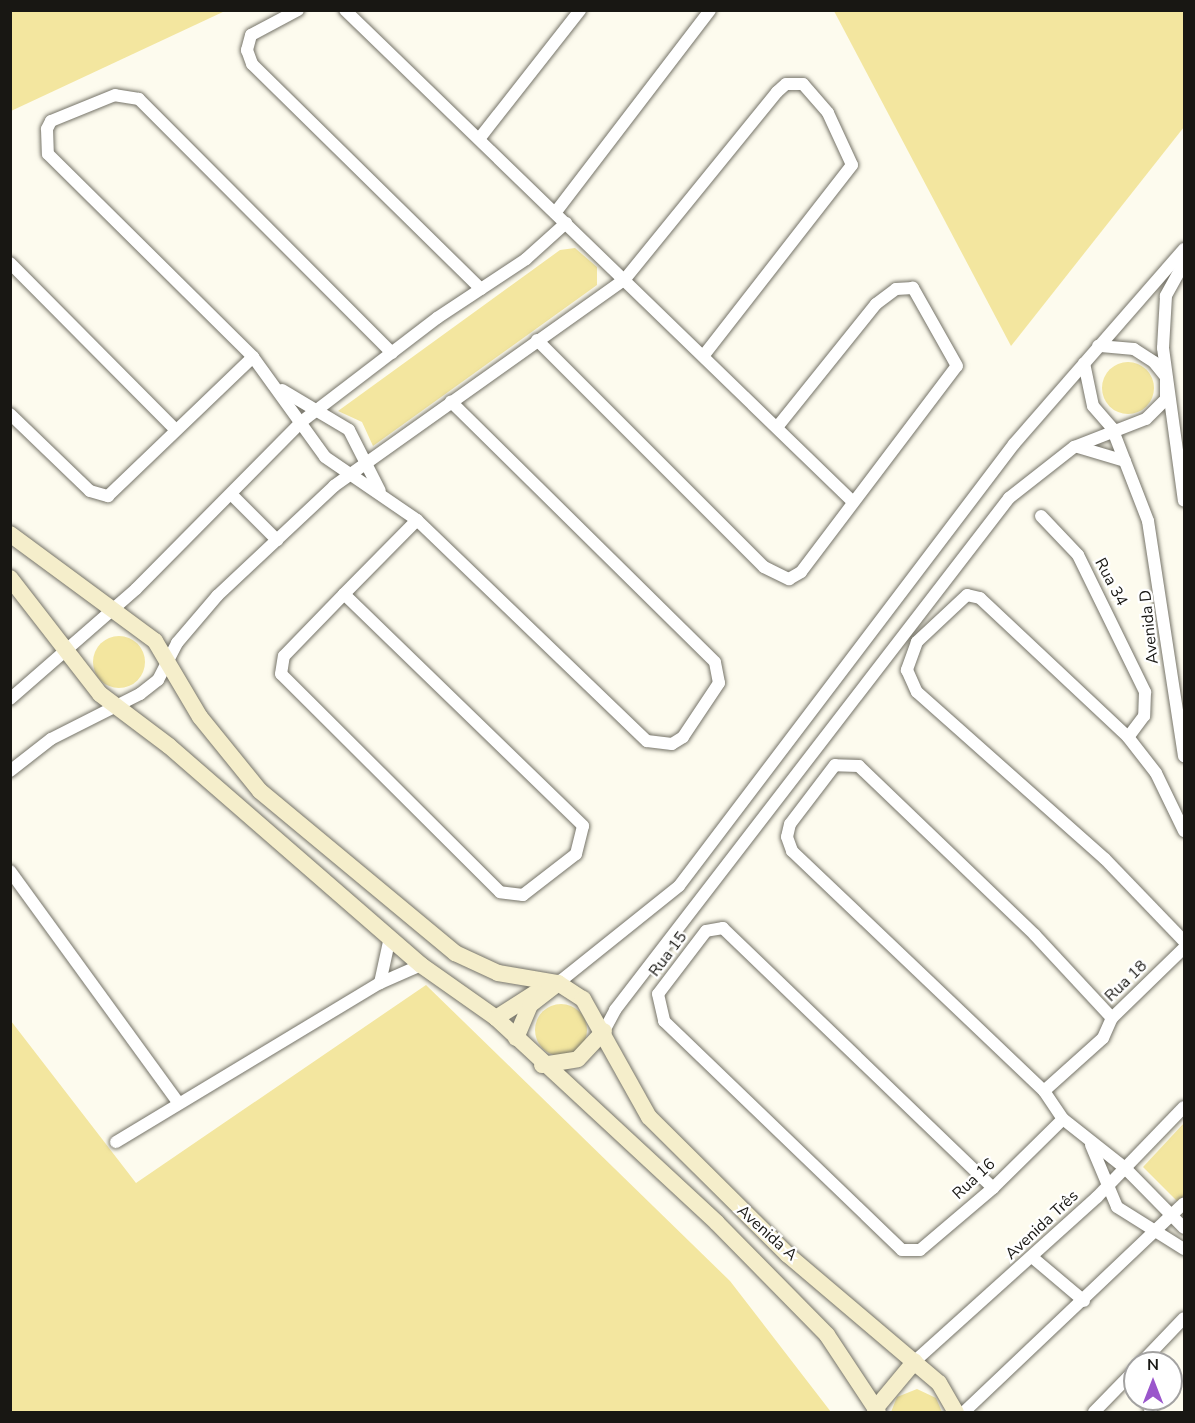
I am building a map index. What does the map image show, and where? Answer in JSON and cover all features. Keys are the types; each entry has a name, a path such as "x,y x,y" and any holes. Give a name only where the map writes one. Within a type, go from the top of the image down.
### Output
{"main road":[{"path":"10,534 115,609 155,641 200,717 260,791 455,953 510,976 558,983 590,1006 604,1031 578,1059 542,1065"},
{"name":"Avenida A","path":"10,578 100,694 120,708 421,965 496,1018 542,1065 627,1137 783,1287 827,1335 877,1411"},
{"path":"496,1018 558,983"},
{"path":"516,1038 530,1005 558,983"},
{"name":"Avenida A","path":"604,1031 649,1117 682,1153 788,1255 915,1360 944,1388 956,1413"},
{"path":"877,1411 915,1360"}],"street":[{"path":"298,10 252,35 247,50 252,64 481,289"},
{"path":"345,10 626,279 851,500"},
{"path":"479,139 580,10"},
{"path":"555,213 710,10"},
{"path":"10,771 51,739 120,708 158,680 196,619 277,540 350,474 626,279 777,92 795,83 810,87 851,157 848,176 704,355"},
{"path":"392,353 139,99 115,95 51,121 44,137 48,154 253,357 278,388 325,457 380,491 417,520 647,741 665,745 682,737 719,682 715,662 451,402"},
{"path":"10,699 64,650 115,609 232,495 301,422 392,353 526,259 566,223"},
{"path":"558,983 679,886 924,557 1098,346 1185,249"},
{"path":"10,263 176,430"},
{"path":"1185,263 1166,296 1163,348 1185,501"},
{"path":"537,340 777,575 789,579 801,572 851,500 957,366 913,288 896,289 876,304 777,427"},
{"path":"1098,346 1144,354 1166,377 1169,388"},
{"path":"10,414 90,491 108,496 253,357"},
{"path":"1084,363 1093,406 1112,428"},
{"path":"278,388 349,430 380,491"},
{"path":"604,1031 615,1010 1009,498 1074,447 1112,428 1146,419 1169,388"},
{"name":"Avenida D","path":"1112,428 1148,521 1161,584 1185,756"},
{"path":"1074,447 1092,447 1125,461"},
{"path":"232,495 277,540"},
{"name":"Rua 34","path":"1041,516 1078,555 1145,692 1144,716 1128,737"},
{"path":"344,594 583,826 576,854 523,895 500,892 283,682 284,656 344,594 417,520"},
{"path":"1185,831 1156,773 1128,737 980,598 966,595 917,642 907,670 917,692 1079,835 1185,941"},
{"path":"1112,1018 1035,935 859,766 835,765 790,824 787,837 792,851 1044,1091 1063,1119 1090,1144 1125,1168 1174,1214 1185,1228"},
{"path":"10,871 178,1102"},
{"name":"Rua 15","path":"902,1250 664,1021 658,994 706,931 723,928 993,1188"},
{"path":"380,983 390,937"},
{"name":"Rua 18","path":"1044,1091 1103,1038 1112,1018 1185,948"},
{"path":"116,1142 178,1102 380,983 421,965"},
{"name":"Avenida Três","path":"915,1360 1032,1257 1185,1107"},
{"name":"Rua 16","path":"902,1250 920,1250 993,1188 1063,1119"},
{"path":"1090,1144 1117,1207 1156,1228 1185,1249"},
{"path":"964,1413 1084,1301 1156,1228 1185,1203"},
{"path":"1032,1257 1084,1301"},
{"path":"1154,1351 1185,1318"},
{"path":"1094,1413 1123,1383"}],"shaded area":[{"path":"11,10 225,10 225,11 11,111"},
{"path":"834,11 1184,11 1184,127 1011,346"},
{"path":"575,248 597,267 597,285 373,446 362,422 338,411 560,250"},
{"path":"1128,362 1138,364 1146,370 1152,378 1154,388 1152,398 1146,406 1138,412 1128,414 1118,412 1110,406 1104,398 1102,388 1104,378 1110,370 1118,364"},
{"path":"114,636 124,636 138,643 145,662 138,681 124,688 114,688 104,684 97,677 93,667 93,657 97,647 104,640"},
{"path":"426,985 730,1281 831,1412 11,1412 11,1021 136,1183"},
{"path":"556,1004 566,1004 580,1011 587,1030 580,1049 566,1056 556,1056 546,1052 539,1045 535,1035 535,1025 539,1015 546,1008"},
{"path":"1184,1123 1184,1195 1178,1202 1143,1167"},
{"path":"917,1389 936,1398 942,1412 891,1412 897,1397"}]}
